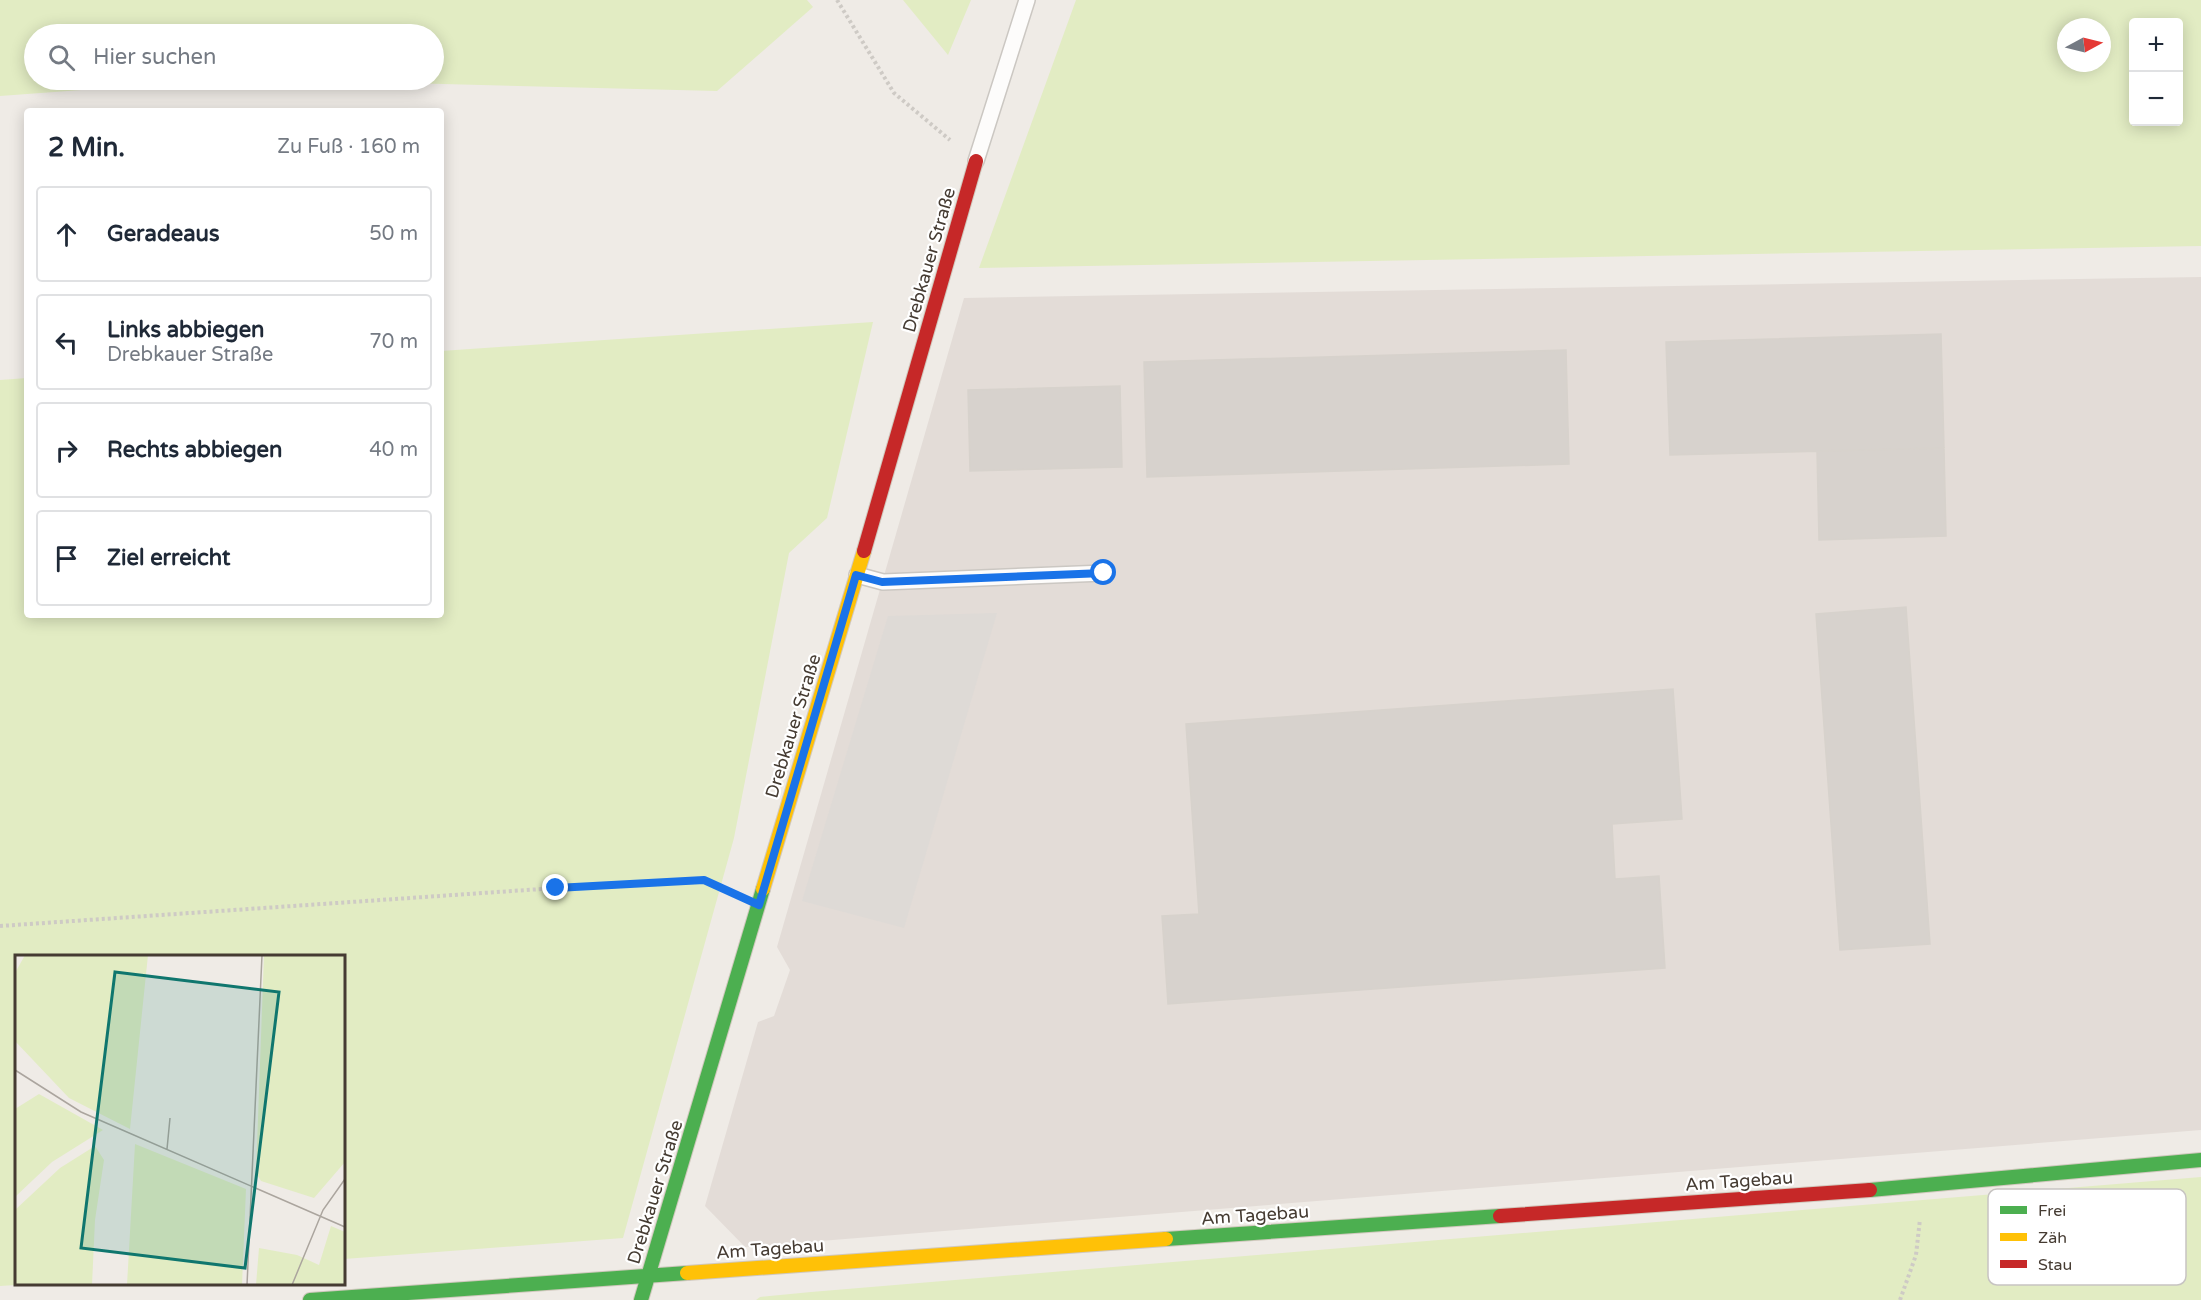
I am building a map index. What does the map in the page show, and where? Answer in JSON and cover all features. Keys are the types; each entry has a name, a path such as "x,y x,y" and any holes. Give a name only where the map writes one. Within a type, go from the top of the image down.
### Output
{"street":[{"name":"Drebkauer Straße","path":"641,1300 976,161"},
{"name":"Am Tagebau","path":"310,1300 1923,1186 2201,1160"}],"lane":[{"path":"976,161 1027,0"},
{"path":"856,575 882,582 1104,573"}],"path":[{"path":"837,0 894,93 976,161"},
{"path":"0,926 704,880 759,905"},
{"path":"1900,1300 1916,1255 1923,1186"}],"shaded area":[{"path":"2201,277 2201,1130 745,1247 705,1206 758,1022 774,1016 790,970 777,947 964,298"},
{"path":"997,613 904,928 802,901 888,616"}],"green space":[{"path":"0,0 807,0 813,7 717,91 444,84 444,24 24,24 24,90 81,90 0,96"},
{"path":"903,0 971,0 948,55"},
{"path":"1076,0 2201,0 2201,246 979,268"},
{"path":"873,322 827,518 789,553 734,838 623,1238 345,1259 345,955 15,955 16,1285 0,1286 0,380 24,378 24,618 444,618 444,351"},
{"path":"2201,1177 2201,1300 756,1300 760,1297 811,1292 1988,1195 1988,1285 2186,1285 2186,1189 2056,1189"}],"building":[{"path":"1941,334 1944,448 1670,455 1666,342"},
{"path":"1566,350 1569,464 1147,477 1144,362"},
{"path":"1120,386 1122,467 970,471 968,390"},
{"path":"1944,448 1946,536 1819,540 1817,451"},
{"path":"1906,607 1930,944 1840,950 1816,614"},
{"path":"1673,689 1682,819 1612,824 1615,879 1659,876 1665,968 1168,1004 1162,916 1199,914 1186,724"}],"traffic: fast":[{"path":"641,1300 763,889"},
{"path":"1870,1190 2201,1160"},
{"path":"1166,1239 1500,1216"},
{"path":"310,1300 687,1273"}],"traffic: slow":[{"path":"763,889 864,551"},
{"path":"687,1273 1166,1239"}],"traffic: jam":[{"path":"864,551 976,161"},
{"path":"1500,1216 1870,1190"}],"route":[{"path":"556,888 704,880 759,905 856,575 882,582 1104,573"}]}
